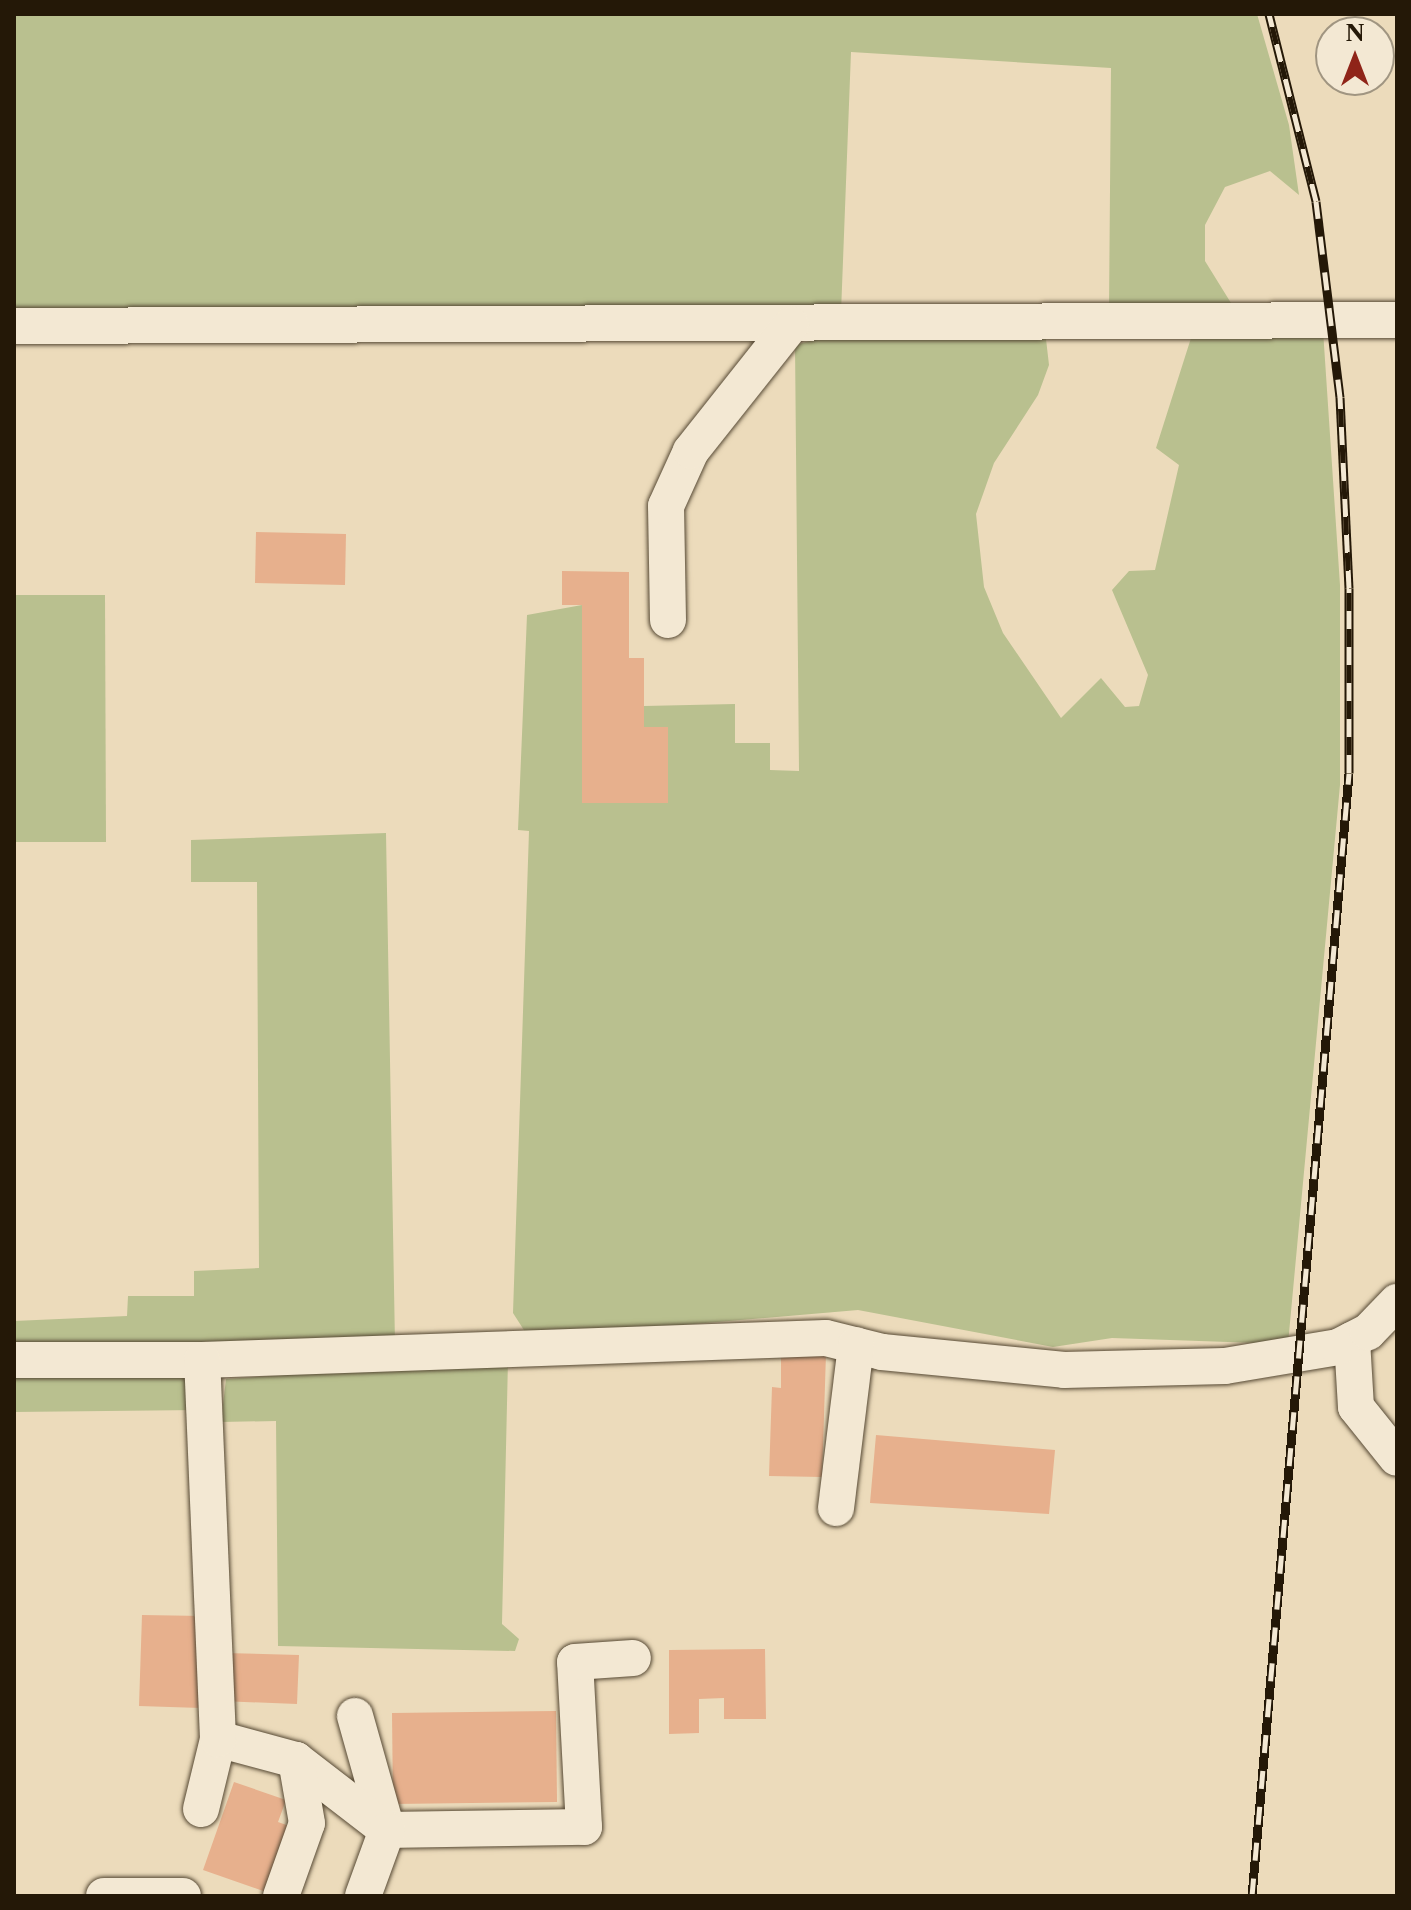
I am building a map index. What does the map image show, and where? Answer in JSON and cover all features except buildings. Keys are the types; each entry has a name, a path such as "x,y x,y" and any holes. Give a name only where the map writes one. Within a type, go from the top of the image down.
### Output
{"street":[{"path":"14,326 1397,320"},
{"path":"668,620 666,506 691,451 791,325"},
{"path":"14,1360 202,1360 826,1338 856,1345 1064,1370 1295,1359 1352,1340 1397,1302"},
{"path":"1352,1340 1356,1407 1397,1458"},
{"path":"836,1508 856,1345"},
{"path":"201,1809 218,1739 202,1360"},
{"path":"218,1739 296,1760 387,1830 584,1827 575,1662 633,1658"},
{"path":"355,1716 387,1830 363,1896"},
{"path":"281,1896 307,1823 296,1760"},
{"path":"104,1896 183,1896"}],"green space":[{"path":"14,14 1257,14 1289,125 1299,195 1270,171 1225,187 1205,225 1205,261 1231,303 1109,309 1111,68 851,52 841,313 14,312"},
{"path":"1323,330 1340,585 1340,785 1288,1344 1112,1338 1053,1347 858,1310 529,1338 513,1313 529,831 518,830 527,615 582,605 582,803 668,803 668,727 644,727 644,706 735,704 735,743 770,743 770,770 799,771 795,345 817,339 1046,339 1049,365 1038,395 994,463 976,514 984,587 1003,633 1061,718 1101,678 1125,707 1139,706 1148,675 1112,590 1129,571 1155,570 1179,465 1156,448 1191,338"},
{"path":"14,595 105,595 106,842 14,842"},
{"path":"386,833 395,1344 14,1350 14,1321 127,1316 128,1296 194,1296 194,1271 259,1268 257,882 191,882 191,840"},
{"path":"508,1360 502,1624 519,1639 515,1651 278,1646 276,1421 221,1422 226,1379"},
{"path":"192,1368 198,1410 14,1412 14,1369"}],"railway":[{"path":"1252,1896 1349,773 1349,588 1340,397 1316,201 1269,14"}]}
